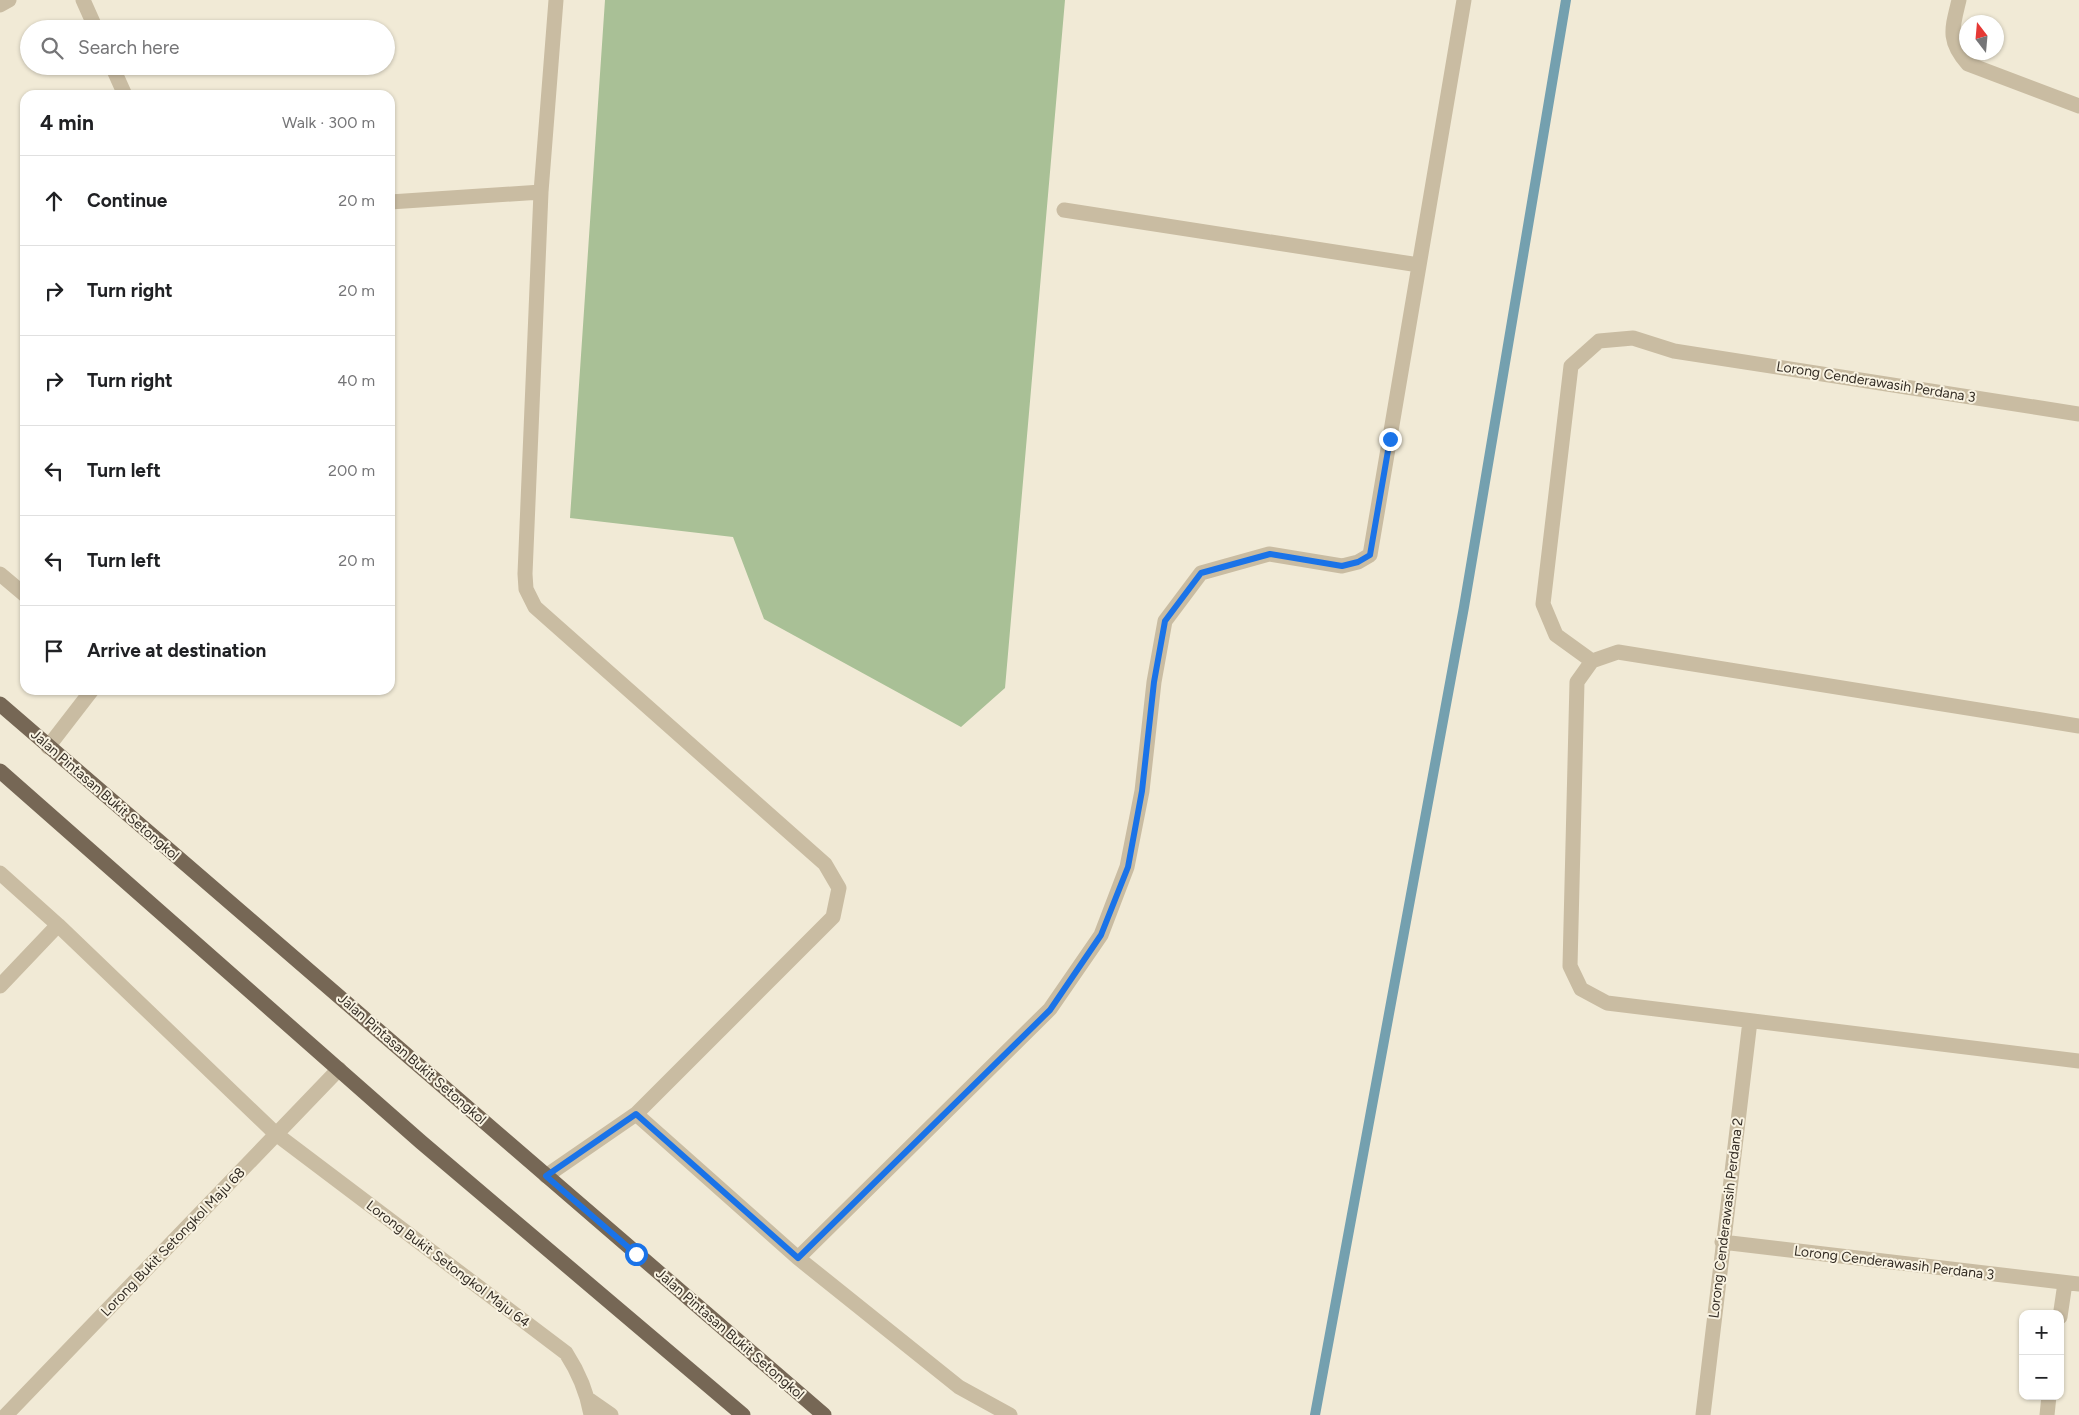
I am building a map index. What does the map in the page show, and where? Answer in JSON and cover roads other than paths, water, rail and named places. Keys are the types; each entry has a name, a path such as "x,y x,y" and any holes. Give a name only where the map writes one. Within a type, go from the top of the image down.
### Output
{"main road":[{"name":"Jalan Pintasan Bukit Setongkol","path":"0,704 824,1415"},
{"path":"0,771 421,1142 743,1415"}],"street":[{"path":"0,5 8,0"},
{"path":"83,0 92,20"},
{"path":"546,1176 636,1114 833,918 839,888 825,864 535,608 526,589 524,574 541,192 556,0"},
{"path":"798,1258 1050,1010 1101,935 1128,867 1142,791 1154,682 1165,621 1201,573 1270,554 1342,566 1358,562 1370,555 1464,0"},
{"path":"1958,0 1953,29 1956,50 1968,64 2079,106"},
{"path":"116,75 123,90"},
{"path":"395,202 541,192"},
{"path":"1064,210 1419,265"},
{"name":"Lorong Cenderawasih Perdana 3","path":"1592,661 1556,635 1543,604 1571,366 1599,342 1633,338 1674,351 2079,414"},
{"path":"0,574 20,590"},
{"path":"2079,726 1618,652 1592,661 1577,682 1570,966 1581,989 1606,1003 2079,1061"},
{"path":"48,747 88,695"},
{"name":"Lorong Bukit Setongkol Maju 64","path":"0,873 276,1134 566,1353 579,1373 588,1399 591,1415"},
{"path":"0,986 58,926"},
{"name":"Lorong Cenderawasih Perdana 2","path":"1702,1415 1750,1021"},
{"name":"Lorong Bukit Setongkol Maju 68","path":"6,1415 340,1069"},
{"path":"636,1114 798,1258 959,1387 1010,1415"},
{"name":"Lorong Cenderawasih Perdana 3","path":"1722,1242 2072,1284"},
{"path":"2063,1310 2072,1284"},
{"path":"588,1399 610,1415"},
{"path":"2047,1415 2049,1400"}],"waterway":[{"path":"1315,1415 1464,607 1566,0"}]}
